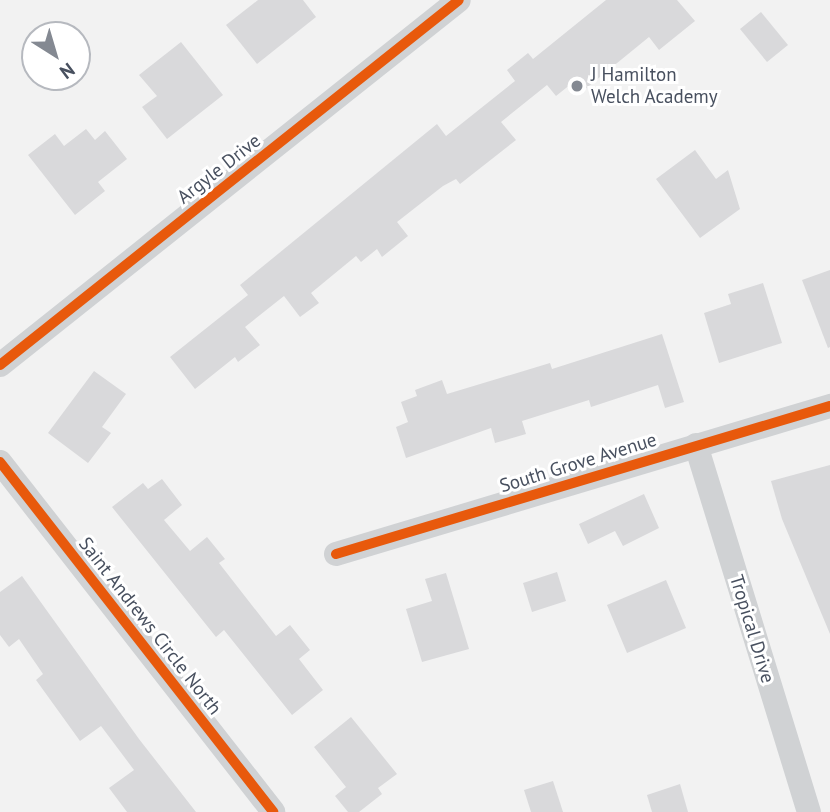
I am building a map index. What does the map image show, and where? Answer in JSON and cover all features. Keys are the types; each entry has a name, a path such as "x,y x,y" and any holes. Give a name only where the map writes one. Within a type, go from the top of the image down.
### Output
{"street":[{"name":"Argyle Drive","path":"0,365 459,0"},
{"name":"South Grove Avenue","path":"336,554 830,406"},
{"name":"Tropical Drive","path":"696,445 809,812"},
{"name":"Saint Andrews Circle North","path":"0,462 273,812"}],"building":[{"path":"258,0 303,0 316,17 257,64 226,25"},
{"path":"606,0 677,0 695,21 659,50 649,37 584,90 576,80 556,96 547,85 501,122 516,140 460,184 456,179 443,186 397,222 408,236 382,257 377,249 361,262 356,256 311,293 319,303 300,317 284,296 245,327 260,345 238,362 235,357 195,389 170,357 248,295 240,285 437,124 446,136 515,81 507,70 528,53 533,59"},
{"path":"761,12 788,45 767,62 740,29"},
{"path":"181,42 223,95 167,139 142,107 157,96 139,75"},
{"path":"86,129 95,140 105,131 127,159 98,182 105,191 75,215 28,155 55,134 64,146"},
{"path":"695,150 716,179 728,170 740,209 700,238 656,179"},
{"path":"830,270 830,347 828,348 802,280"},
{"path":"763,283 782,343 719,363 704,313 731,304 728,294"},
{"path":"662,334 684,402 665,408 658,385 591,407 589,400 522,421 526,434 495,443 491,428 406,458 396,427 408,422 401,402 417,396 415,390 442,380 447,394 550,363 552,369"},
{"path":"94,371 126,394 102,427 111,433 88,463 48,433"},
{"path":"830,465 830,634 782,519 771,481"},
{"path":"162,479 182,505 164,520 190,551 207,537 225,559 219,563 276,636 290,625 310,650 299,659 323,690 292,715 224,630 216,637 112,507 143,483 148,489"},
{"path":"644,494 659,528 623,546 615,531 588,544 579,524"},
{"path":"557,572 566,601 532,612 523,583"},
{"path":"446,573 469,649 422,662 406,609 432,601 425,579"},
{"path":"22,576 139,739 196,812 127,812 109,788 134,770 101,726 80,741 36,680 43,674 19,639 9,647 0,635 0,592"},
{"path":"666,580 686,628 627,653 607,605"},
{"path":"351,717 397,774 378,788 382,794 359,812 348,812 335,796 346,787 314,747"},
{"path":"553,781 563,812 531,812 524,790"},
{"path":"680,784 688,812 652,812 647,795"}],"cycle path":[{"path":"0,365 459,0"},
{"path":"336,554 830,406"},
{"path":"0,462 273,812"}],"place":[{"name":"J Hamilton Welch Academy","path":"577,86"}]}
